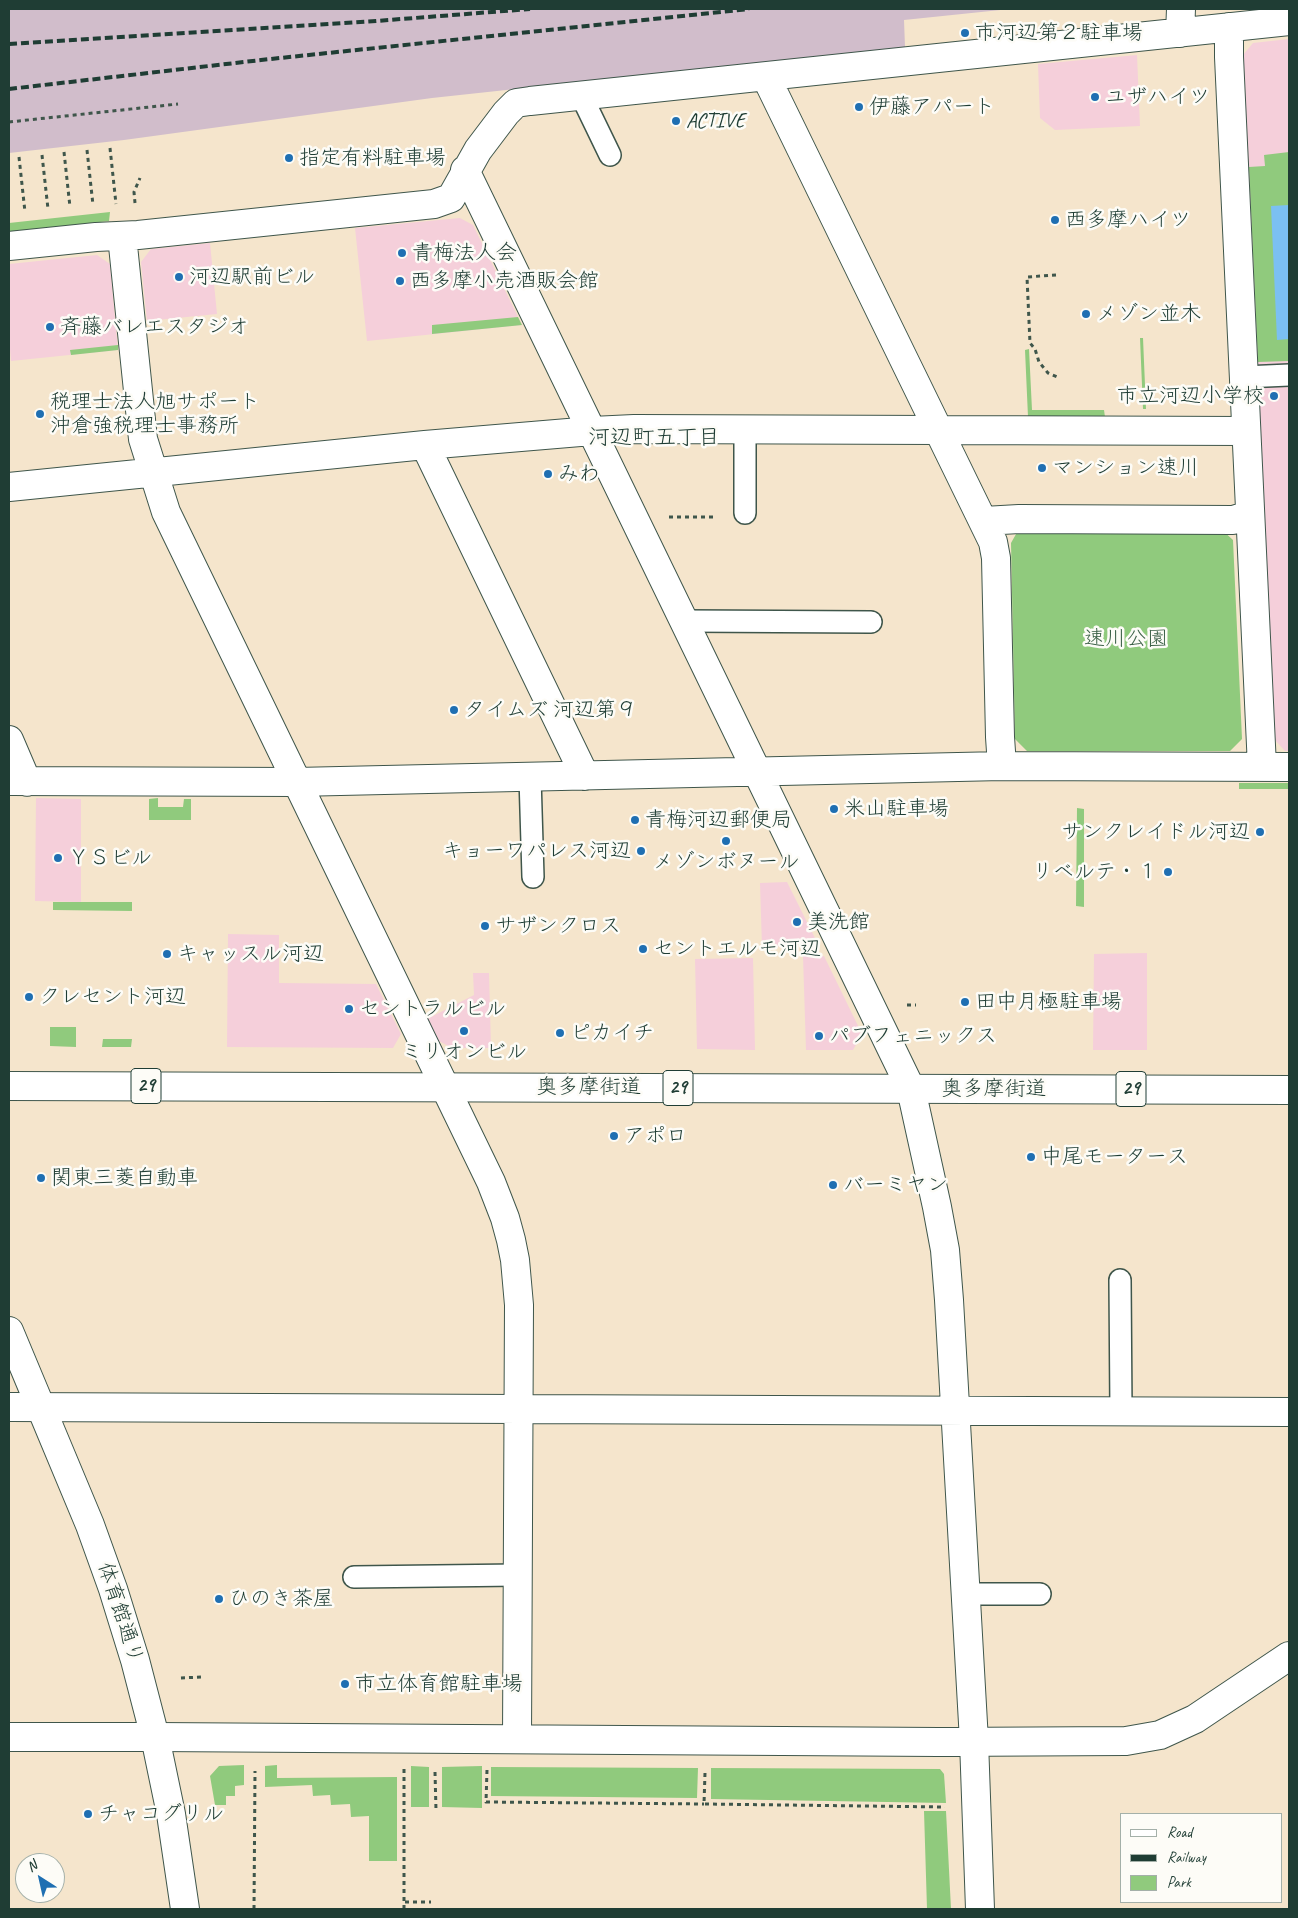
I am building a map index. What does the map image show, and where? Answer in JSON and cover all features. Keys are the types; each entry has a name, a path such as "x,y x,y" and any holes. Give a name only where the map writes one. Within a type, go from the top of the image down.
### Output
{"street":[{"path":"9,246 434,204 451,198 465,170 478,150 516,103 766,76 1180,21 1229,28 1289,21"},
{"path":"1229,28 1229,67 1249,515 1262,767"},
{"path":"766,76 993,542 996,558 1002,766"},
{"path":"465,170 910,1088 945,1250 974,1741 980,1909"},
{"path":"122,236 143,439 166,512 491,1182 511,1240 515,1260 519,1305 517,1739"},
{"path":"9,487 426,445 592,431 745,429 1246,431"},
{"path":"426,445 585,776"},
{"path":"984,521 1019,519 1233,520 1249,515"},
{"path":"9,740 18,782 296,782 1002,766 1289,767"},
{"name":"奥多摩街道","path":"9,1086 1289,1090"},
{"name":"体育館通り","path":"9,1331 90,1525 113,1589 135,1660 155,1737 171,1814 185,1909"},
{"path":"9,1407 1289,1412"},
{"path":"9,1737 1126,1741 1160,1735 1195,1719 1289,1656"}],"lane":[{"path":"581,95 610,155"},
{"path":"1244,377 1289,375"},
{"path":"745,429 745,513"},
{"path":"685,622 871,622"},
{"path":"530,777 533,877"},
{"path":"1120,1280 1121,1412"},
{"path":"354,1577 518,1575"},
{"path":"965,1594 1040,1594"}],"path":[{"path":"9,122 178,104"},
{"path":"110,148 117,208 115,208"},
{"path":"88,150 94,210"},
{"path":"64,152 71,213"},
{"path":"42,155 48,215"},
{"path":"19,157 25,218"},
{"path":"1056,275 1027,277 1030,343 1048,373 1060,378"},
{"path":"638,525 654,517 736,517 745,513"},
{"path":"181,1678 201,1676"},
{"path":"254,1909 255,1766"},
{"path":"404,1766 404,1909"},
{"path":"435,1767 436,1810"},
{"path":"487,1767 486,1802 951,1807"},
{"path":"704,1804 705,1768"},
{"path":"404,1902 431,1902"}],"shaded area":[{"path":"9,9 1010,9 904,20 905,47 432,98 124,140 9,153"},
{"name":"市立河辺小学校","path":"1289,39 1289,751 1285,751 1274,739 1243,55 1253,43"},
{"name":"ユザハイツ","path":"1137,55 1140,126 1055,130 1040,118 1038,64"},
{"name":"西多摩小売酒販会館","path":"460,218 473,225 522,325 367,341 355,228"},
{"name":"河辺駅前ビル","path":"210,243 217,314 147,321 141,262 151,249"},
{"path":"97,255 110,264 118,350 11,361 9,338 9,264"},
{"name":"ＹＳビル","path":"36,798 81,799 81,902 35,901"},
{"path":"787,882 817,942 791,943 791,946 762,947 760,883"},
{"path":"228,934 279,935 279,983 376,984 401,1034 393,1048 227,1047"},
{"path":"1147,953 1147,1050 1093,1050 1094,954"},
{"path":"803,956 824,956 862,1034 853,1050 806,1050"},
{"path":"753,958 755,1050 697,1049 695,959"},
{"name":"ミリオンビル","path":"473,973 489,973 491,1048 452,1048 437,1040 427,1019 474,995"}],"green space":[{"path":"1289,152 1289,361 1258,362 1249,167 1265,166 1264,155"},
{"path":"110,212 109,221 9,232 9,223"},
{"path":"518,317 522,325 432,334 432,325"},
{"path":"1140,338 1143,338 1146,409 1143,409"},
{"path":"118,345 118,350 71,355 70,350"},
{"path":"1029,349 1032,410 1104,410 1105,417 1028,417 1025,350"},
{"name":"速川公園","path":"1020,527 1221,529 1233,540 1242,739 1230,751 1027,751 1015,739 1011,543"},
{"path":"1239,783 1289,783 1289,789 1239,789"},
{"path":"158,798 158,807 183,807 184,799 191,799 191,820 149,820 149,799"},
{"path":"1077,808 1084,809 1084,907 1076,906"},
{"path":"53,902 132,902 132,911 53,910"},
{"path":"50,1027 76,1027 76,1047 50,1046"},
{"path":"103,1039 132,1039 131,1047 102,1047"},
{"path":"244,1765 244,1785 235,1786 235,1796 226,1796 226,1805 215,1805 210,1776 219,1766"},
{"path":"277,1765 277,1778 397,1777 397,1861 369,1861 369,1816 351,1817 350,1804 331,1805 330,1795 313,1796 312,1785 265,1787 265,1766"},
{"path":"411,1766 429,1767 429,1807 411,1807"},
{"path":"482,1766 482,1808 442,1807 442,1767"},
{"path":"491,1767 698,1768 697,1798 491,1796"},
{"path":"711,1768 940,1769 944,1774 946,1803 711,1799"},
{"path":"924,1811 946,1811 951,1909 927,1909"}],"water":[{"path":"1289,205 1289,339 1277,340 1271,206"}],"railway":[{"path":"9,44 376,21 530,9"},
{"path":"9,89 261,60 749,9"}],"place":[{"name":"市河辺第２駐車場","path":"965,33"},
{"name":"ユザハイツ","path":"1095,97"},
{"name":"伊藤アパート","path":"859,107"},
{"name":"ACTIVE","path":"676,121"},
{"name":"指定有料駐車場","path":"289,158"},
{"name":"西多摩ハイツ","path":"1055,220"},
{"name":"青梅法人会","path":"402,253"},
{"name":"河辺駅前ビル","path":"179,277"},
{"name":"西多摩小売酒販会館","path":"400,281"},
{"name":"メゾン並木","path":"1086,314"},
{"name":"斉藤バレエスタジオ","path":"50,327"},
{"name":"市立河辺小学校","path":"1274,396"},
{"name":"税理士法人旭サポート 沖倉強税理士事務所","path":"40,414"},
{"name":"マンション速川","path":"1042,468"},
{"name":"みわ","path":"548,474"},
{"name":"タイムズ 河辺第９","path":"454,710"},
{"name":"米山駐車場","path":"834,809"},
{"name":"青梅河辺郵便局","path":"635,820"},
{"name":"サンクレイドル河辺","path":"1260,832"},
{"name":"メゾンボヌール","path":"726,841"},
{"name":"キョーワパレス河辺","path":"641,851"},
{"name":"ＹＳビル","path":"58,858"},
{"name":"リベルテ・１","path":"1168,872"},
{"name":"美洗館","path":"797,922"},
{"name":"サザンクロス","path":"485,926"},
{"name":"セントエルモ河辺","path":"643,949"},
{"name":"キャッスル河辺","path":"167,954"},
{"name":"クレセント河辺","path":"29,997"},
{"name":"田中月極駐車場","path":"965,1002"},
{"name":"セントラルビル","path":"349,1009"},
{"name":"ミリオンビル","path":"464,1031"},
{"name":"ピカイチ","path":"560,1033"},
{"name":"パブフェニックス","path":"819,1036"},
{"name":"アポロ","path":"614,1136"},
{"name":"中尾モータース","path":"1031,1157"},
{"name":"関東三菱自動車","path":"41,1178"},
{"name":"バーミヤン","path":"833,1185"},
{"name":"ひのき茶屋","path":"219,1599"},
{"name":"市立体育館駐車場","path":"345,1684"},
{"name":"チャコグリル","path":"88,1814"}],"district":[{"name":"河辺町五丁目","path":"654,438"}]}
